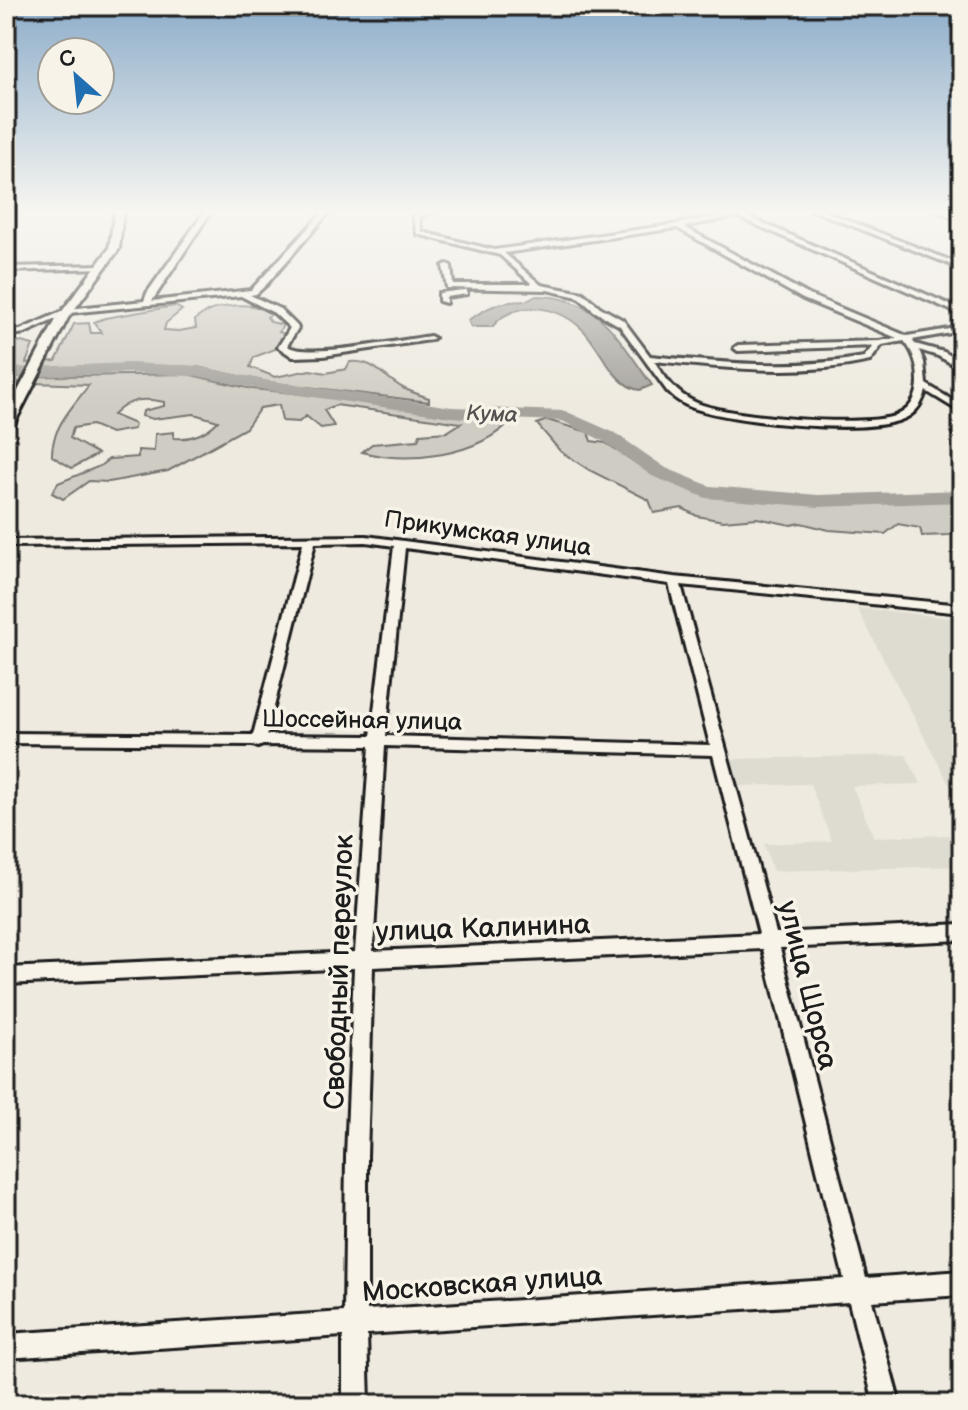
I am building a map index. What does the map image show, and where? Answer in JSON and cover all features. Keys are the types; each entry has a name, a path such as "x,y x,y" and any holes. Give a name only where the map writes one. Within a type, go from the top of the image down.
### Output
{"main road":[{"path":"6,426 65,314 94,276"}],"street":[{"path":"147,303 163,276"},
{"path":"6,334 27,332 52,314 253,292 269,276"},
{"path":"448,276 450,286 523,288"},
{"path":"527,276 538,286"},
{"path":"770,276 818,302 941,354 962,366"},
{"path":"877,276 962,313"},
{"path":"443,301 442,295 505,293 538,286 583,296 599,310 622,323 679,398 703,407 753,417 842,424 891,420 913,407 922,395 910,342"},
{"path":"242,294 277,311 294,328 282,347 293,354 430,338"},
{"path":"738,348 910,342 962,329"},
{"path":"649,358 754,368 812,368 867,359 879,343"},
{"path":"921,384 962,410"},
{"path":"258,742 310,539"},
{"name":"Прикумская улица","path":"6,543 366,539 674,581 962,609"},
{"name":"Свободный переулок","path":"356,1404 355,1322 364,960 378,741 400,544"},
{"name":"улица Щорса","path":"674,581 887,1404"},
{"name":"Шоссейная улица","path":"6,738 378,741 718,750"},
{"name":"улица Калинина","path":"6,976 962,932"},
{"name":"Московская улица","path":"6,1346 962,1283"}],"shaded area":[{"path":"536,296 576,303 592,312 617,337 652,385 640,390 622,381 588,335 560,314 536,308 524,309 501,318 492,327 471,327 468,320 495,306"},
{"path":"244,305 274,313 267,317 271,322 283,325 279,332 285,334 278,348 254,357 250,367 275,377 310,370 326,373 346,369 350,362 366,363 403,388 429,398 429,402 268,382 197,367 132,365 6,370 6,338 33,345 26,363 56,361 74,324 89,323 91,333 102,333 94,322 175,306 182,310 166,323 164,330 196,328 195,320 222,307"},
{"path":"187,374 252,389 453,416 513,419 481,442 462,449 421,457 400,457 362,452 372,444 418,440 420,434 447,432 461,423 336,405 324,410 334,426 321,428 306,416 299,422 282,421 279,405 260,408 246,428 168,471 109,482 89,481 63,499 52,493 58,483 100,466 109,459 138,457 138,450 154,451 155,434 174,432 174,438 192,437 218,421 194,414 153,419 142,416 143,411 164,406 164,402 136,401 113,415 135,424 134,429 111,433 92,425 73,428 70,438 98,454 72,468 52,456 55,436 64,418 89,385 6,382 6,377"},
{"path":"547,420 588,432 591,441 606,443 654,475 703,495 820,505 962,500 962,529 949,535 922,536 920,528 898,524 885,534 829,530 757,518 723,521 697,516 682,508 654,513 649,500 589,470 560,451 537,424"},
{"path":"857,608 962,619 962,809"},
{"path":"906,755 921,784 852,786 874,837 949,835 962,866 773,871 764,844 832,841 810,784 739,786 731,759"}],"waterway":[{"name":"Кума","path":"6,373 130,368 196,371 264,385 452,412 565,416 609,437 659,472 706,492 818,501 962,496"}]}
